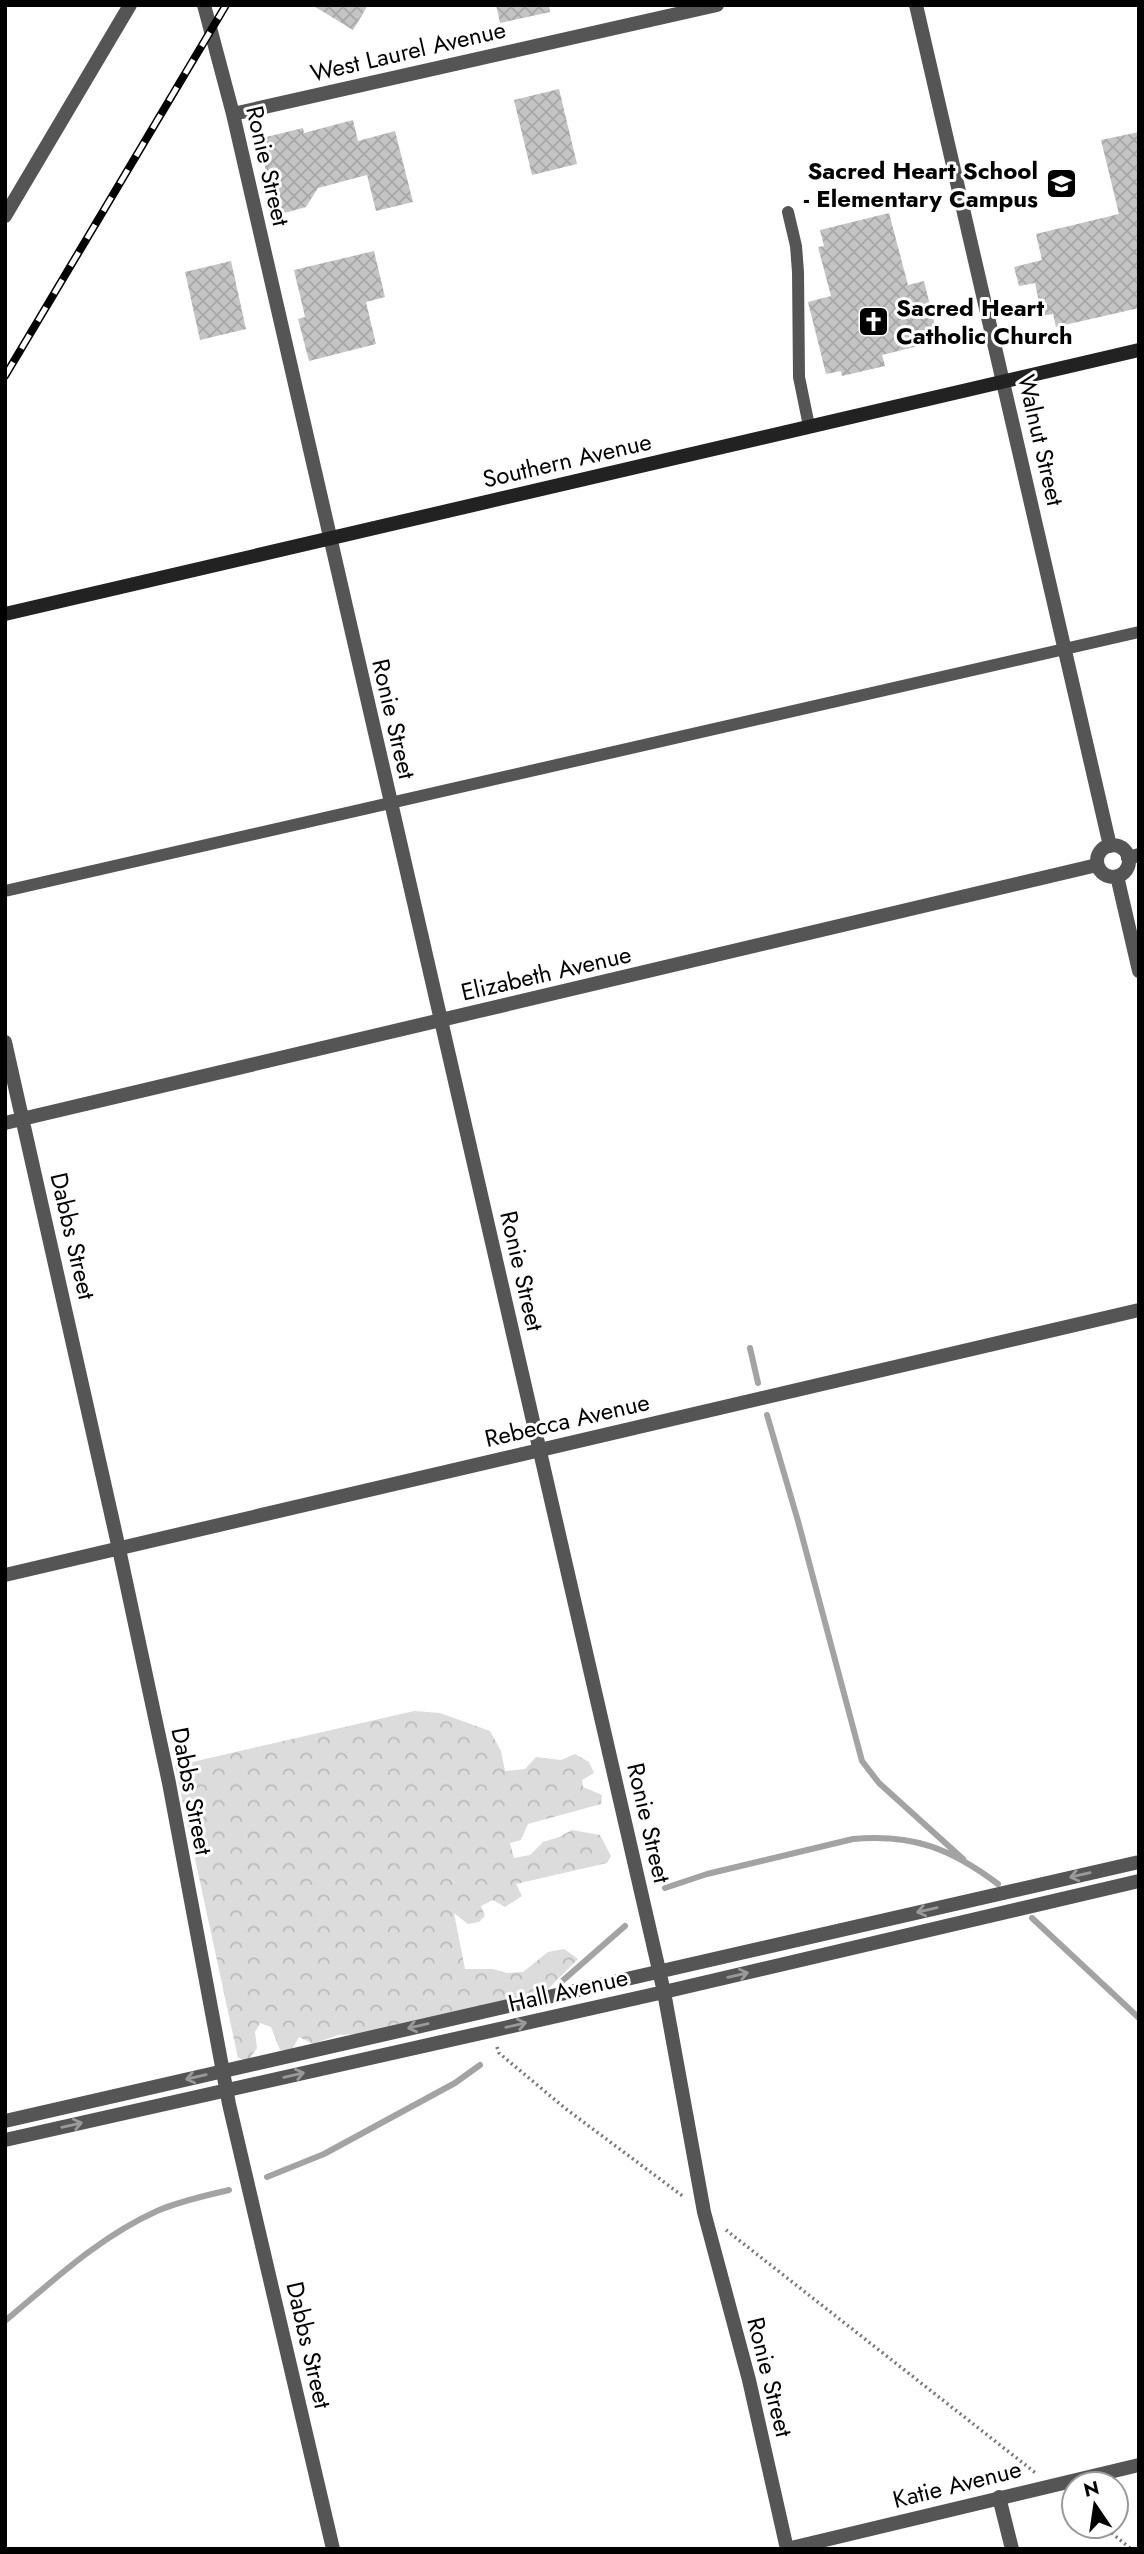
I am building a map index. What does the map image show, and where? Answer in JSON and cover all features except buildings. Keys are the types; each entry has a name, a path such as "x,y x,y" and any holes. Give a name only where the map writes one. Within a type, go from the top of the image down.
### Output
{"main road":[{"name":"Southern Avenue","path":"5,614 1139,350"}],"street":[{"name":"Ronie Street","path":"204,5 233,114 660,1971 704,2213 749,2380 787,2549"},
{"name":"West Laurel Avenue","path":"233,114 717,5"},
{"name":"Walnut Street","path":"916,5 1110,846"},
{"path":"5,216 9,200 123,8"},
{"path":"1110,846 1120,847 1133,857 1127,868 1117,876 1103,874 1097,865 1100,851 1110,846"},
{"name":"Elizabeth Avenue","path":"5,1123 1097,865"},
{"path":"1117,876 1139,971"},
{"name":"Dabbs Street","path":"5,1042 120,1549 169,1783 226,2090 333,2549"},
{"name":"Rebecca Avenue","path":"5,1575 1139,1310"},
{"name":"Hall Avenue","path":"5,2121 1139,1861"},
{"name":"Hall Avenue","path":"5,2140 664,1992 1139,1881"},
{"name":"Katie Avenue","path":"787,2549 1139,2465"},
{"path":"999,2497 1012,2549"}],"lane":[{"path":"788,212 798,272 799,377 809,426"},
{"path":"5,891 1139,632"}],"path":[{"path":"492,2031 499,2053 566,2109 704,2213 1051,2485"}],"green space":[{"path":"414,1711 440,1713 490,1731 501,1751 505,1771 525,1769 536,1757 561,1760 575,1754 589,1762 594,1773 582,1780 583,1787 602,1795 601,1804 528,1824 521,1840 510,1843 514,1858 530,1855 543,1842 572,1830 600,1835 611,1856 607,1863 516,1884 522,1896 505,1907 493,1900 481,1906 485,1916 479,1922 468,1924 454,1913 465,1969 523,1972 548,1952 564,1949 578,1959 543,1994 364,2034 338,2035 313,2044 299,2037 291,2051 280,2050 271,2027 260,2023 255,2032 257,2048 248,2061 238,2058 175,1766"}],"waterway":[{"path":"750,1348 758,1383"},
{"path":"767,1415 862,1761 879,1783 963,1859"},
{"path":"665,1888 707,1874 853,1839 874,1838 930,1846 964,1861 998,1884"},
{"path":"1032,1918 1139,2018"},
{"path":"560,1983 625,1926"},
{"path":"267,2177 324,2154 455,2083 480,2065"},
{"path":"5,2321 77,2261 136,2222 174,2204 229,2190"}],"railway":[{"path":"5,376 226,5"}],"place":[{"name":"Sacred Heart School - Elementary Campus","path":"1061,184"},
{"name":"Sacred Heart Catholic Church","path":"873,321"}]}
